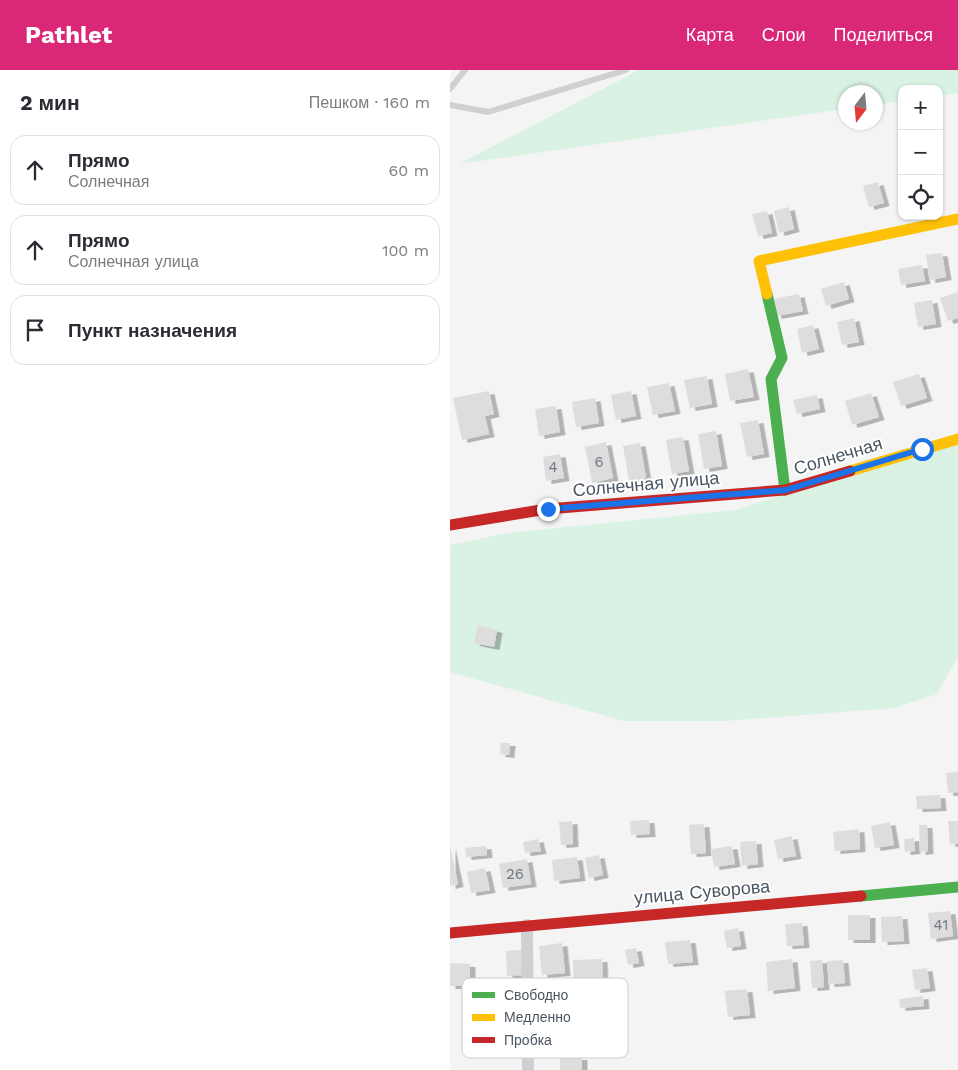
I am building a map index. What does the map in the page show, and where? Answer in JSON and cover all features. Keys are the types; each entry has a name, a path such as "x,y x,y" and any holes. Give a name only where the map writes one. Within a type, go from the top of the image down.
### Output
{"street":[{"path":"786,490 771,379 782,358 759,260 958,219"},
{"name":"Солнечная","path":"786,490 958,439"},
{"name":"Солнечная улица","path":"450,525 548,509 786,490"},
{"name":"улица Суворова","path":"450,933 958,887"},
{"path":"527,925 527,978"}],"lane":[{"path":"450,89 466,70"},
{"path":"450,105 488,112 626,70"}],"green space":[{"path":"639,70 958,70 958,93 943,95 943,85 898,85 898,102 883,104 883,85 838,85 838,110 459,164"},
{"path":"958,441 958,657 937,694 894,708 725,721 624,721 450,672 450,545 507,533 736,510 922,449"}],"building":[{"path":"878,182 884,203 869,207 863,186"},
{"path":"789,207 794,229 779,233 774,211"},
{"path":"767,211 772,233 758,236 752,214"},
{"path":"942,253 946,277 930,280 926,255"},
{"path":"922,265 925,281 901,285 898,269"},
{"path":"844,282 849,299 826,306 821,289"},
{"path":"958,292 958,318 948,321 940,298"},
{"path":"799,294 803,311 776,316 773,299"},
{"path":"932,300 936,324 918,327 914,303"},
{"path":"854,318 859,342 842,345 837,322"},
{"path":"813,325 819,349 802,353 797,329"},
{"path":"748,369 754,397 730,401 725,374"},
{"path":"919,374 927,398 901,406 893,382"},
{"path":"707,376 712,404 690,408 684,380"},
{"path":"669,383 675,411 653,415 647,387"},
{"path":"489,391 494,414 485,416 489,434 462,440 453,398"},
{"path":"631,391 636,416 616,420 611,395"},
{"path":"871,393 879,417 852,425 845,401"},
{"path":"817,395 820,409 797,414 793,400"},
{"path":"595,398 599,423 576,427 572,402"},
{"path":"556,406 560,432 539,436 535,409"},
{"path":"758,420 764,454 747,457 740,423"},
{"path":"716,431 722,466 704,469 698,434"},
{"path":"683,437 689,471 672,474 666,440"},
{"path":"606,442 613,478 592,483 585,447"},
{"path":"640,443 646,478 629,481 623,446"},
{"path":"560,454 564,478 546,481 543,457"},
{"path":"478,625 497,630 494,647 474,643"},
{"path":"501,743 510,743 509,755 500,754"},
{"path":"958,772 958,792 948,793 946,773"},
{"path":"940,795 941,808 917,809 916,796"},
{"path":"649,820 650,834 631,835 630,821"},
{"path":"572,821 573,844 561,845 559,822"},
{"path":"948,821 958,821 958,844 950,844"},
{"path":"890,822 894,845 875,848 871,826"},
{"path":"704,824 706,853 691,854 689,825"},
{"path":"919,825 927,825 928,851 920,852"},
{"path":"859,829 860,849 835,851 833,832"},
{"path":"792,836 796,856 778,859 774,840"},
{"path":"914,838 915,851 905,852 904,839"},
{"path":"538,839 541,851 525,853 523,842"},
{"path":"756,841 758,864 742,866 740,842"},
{"path":"450,845 458,884 450,886"},
{"path":"486,846 487,855 466,857 465,848"},
{"path":"732,846 735,864 714,867 711,849"},
{"path":"599,855 603,875 589,878 585,858"},
{"path":"577,857 580,878 554,881 552,860"},
{"path":"527,859 531,884 503,888 499,864"},
{"path":"485,868 490,890 471,893 467,872"},
{"path":"950,911 953,936 931,939 928,913"},
{"path":"848,915 870,915 870,940 848,940"},
{"path":"902,916 904,941 882,942 881,917"},
{"path":"802,923 804,945 787,946 785,924"},
{"path":"738,928 741,946 727,948 724,931"},
{"path":"690,940 693,962 668,964 665,942"},
{"path":"562,943 565,973 542,975 539,946"},
{"path":"636,948 639,963 628,965 625,950"},
{"path":"521,950 522,975 507,976 506,951"},
{"path":"602,959 603,978 574,978 573,960"},
{"path":"792,959 795,988 768,991 766,962"},
{"path":"822,960 824,987 812,988 810,961"},
{"path":"843,960 845,983 829,984 827,961"},
{"path":"450,963 470,964 470,978 462,978 462,986 450,986"},
{"path":"927,968 930,988 915,990 912,970"},
{"path":"747,989 750,1015 728,1017 725,991"},
{"path":"923,996 924,1006 900,1008 899,999"},
{"path":"560,1058 582,1058 582,1070 560,1070"}],"traffic: fast":[{"path":"767,294 782,358 771,379 785,490"},
{"path":"861,896 958,887"}],"traffic: slow":[{"path":"767,294 759,261 958,219"},
{"path":"850,471 958,439"}],"traffic: jam":[{"path":"450,525 547,509 785,490 850,471"},
{"path":"450,933 861,896"}],"route":[{"path":"548,509 786,490 922,449"}]}
